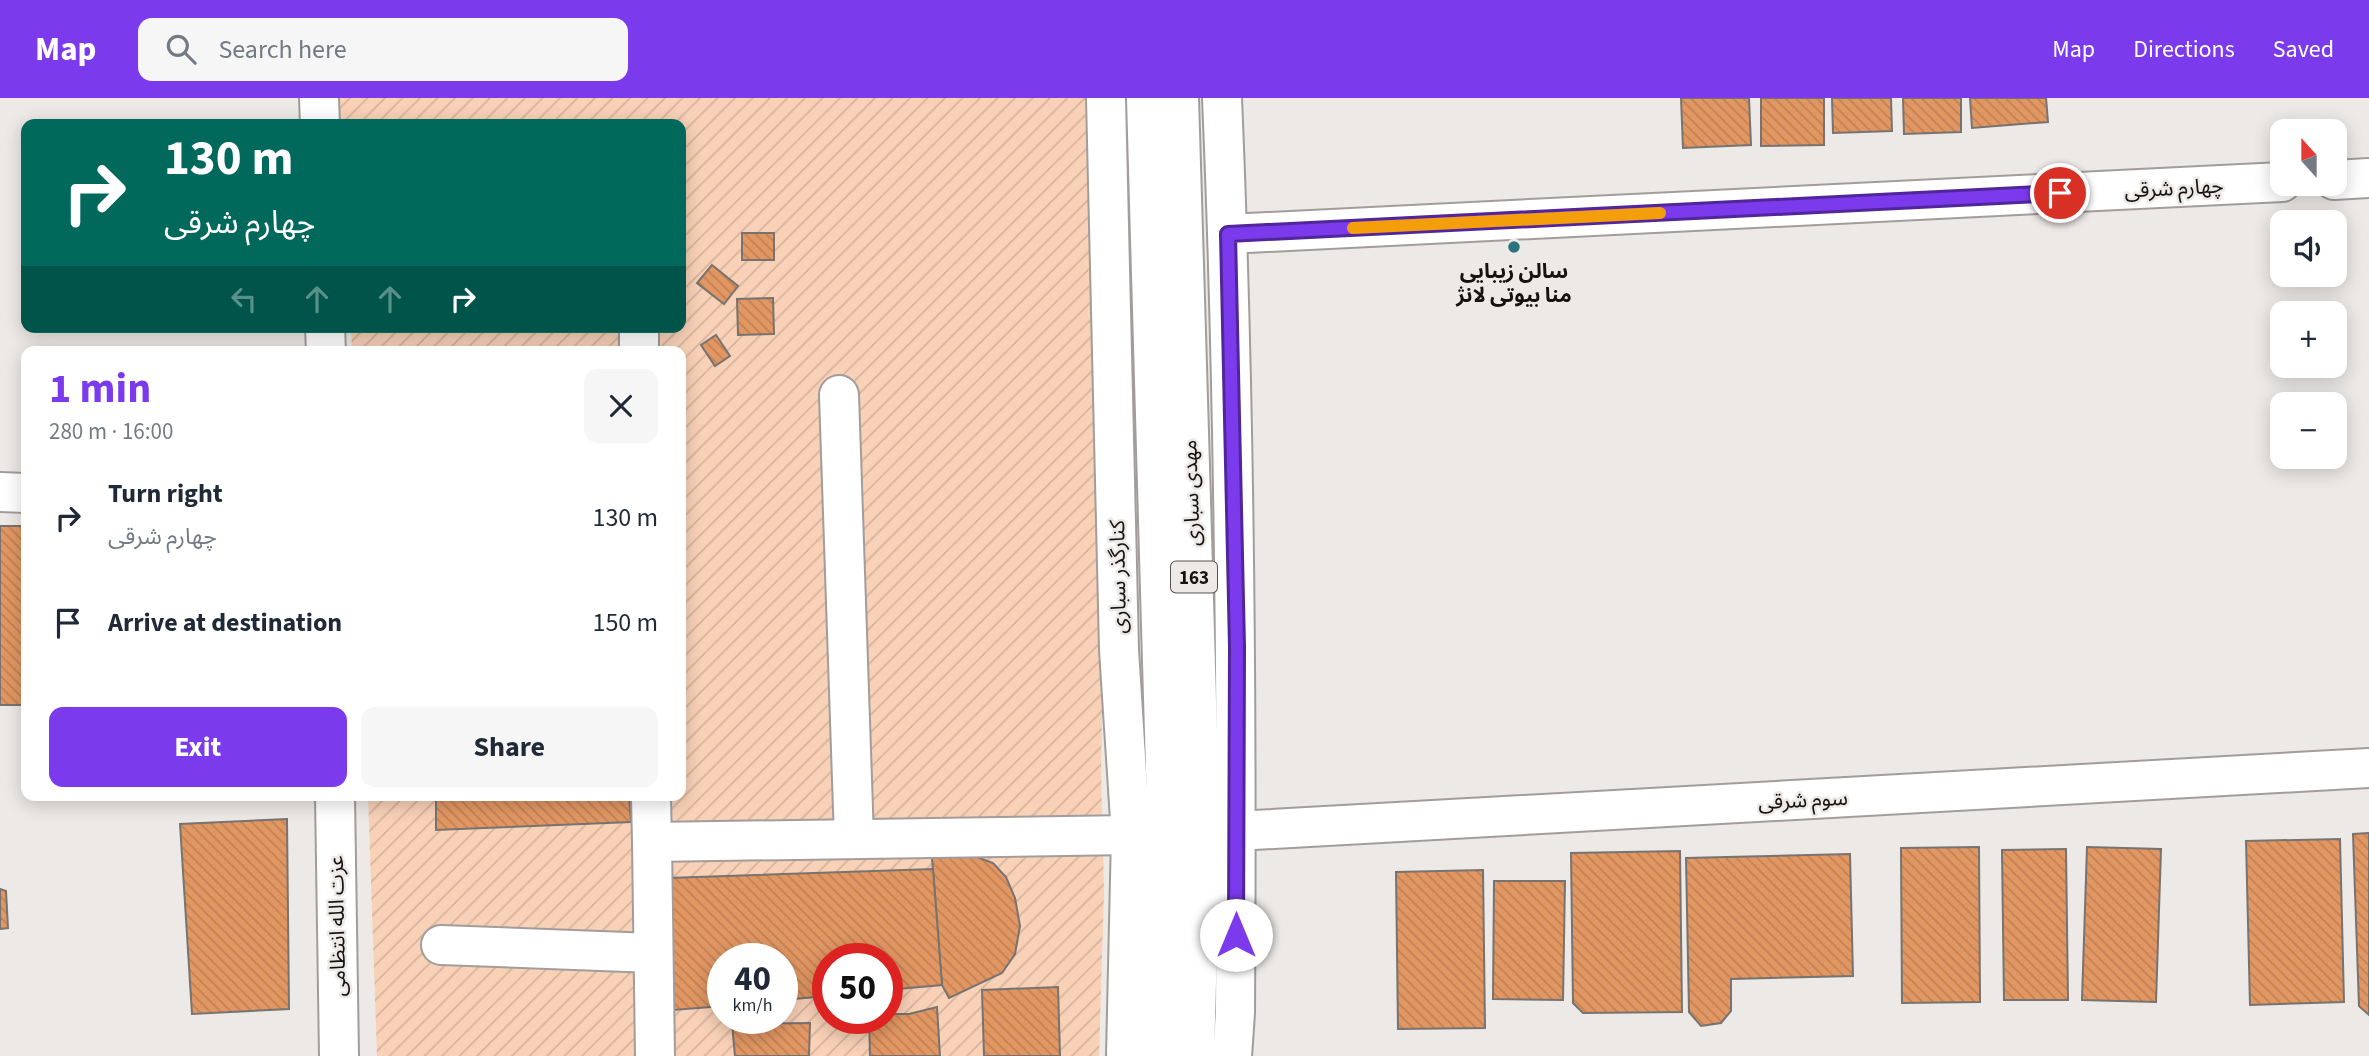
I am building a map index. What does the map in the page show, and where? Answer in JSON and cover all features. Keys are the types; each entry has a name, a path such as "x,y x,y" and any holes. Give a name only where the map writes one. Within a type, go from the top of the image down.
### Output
{"main road":[{"path":"319,98 320,119"},
{"name":"کنارگذر سباری","path":"1106,98 1119,650 1131,835 1126,1056"},
{"name":"مهدی سباری","path":"1146,98 1167,838 1163,1056"},
{"name":"مهدی سباری","path":"1179,98 1201,835 1195,1056"},
{"path":"1222,98 1228,234 1237,647 1235,1013 1231,1056"},
{"path":"2347,179 2369,178"},
{"name":"چهارم شرقی","path":"1228,234 2270,183"},
{"path":"839,395 854,839"},
{"path":"0,492 21,493"},
{"name":"سوم شرقی","path":"1236,831 2369,768"},
{"name":"عزت الله انتظامی","path":"335,801 339,1056"},
{"path":"651,801 654,1056"},
{"path":"652,842 1131,835"},
{"path":"441,945 653,953"}],"shaded area":[{"path":"339,98 1089,98 1105,560 1101,770 1104,893 1099,1056 377,1056 368,801 686,801 686,346 352,346 351,333 686,333 686,119 340,119"}],"building":[{"path":"1681,98 1749,98 1751,145 1683,148"},
{"path":"1761,98 1824,98 1824,145 1761,146"},
{"path":"1832,98 1891,98 1892,131 1833,133"},
{"path":"1903,98 1961,98 1961,132 1904,134"},
{"path":"1970,98 2046,98 2048,122 1972,128"},
{"path":"742,233 774,233 774,260 742,260"},
{"path":"712,265 738,286 724,304 697,283"},
{"path":"773,298 774,334 738,335 737,299"},
{"path":"716,335 730,356 715,366 701,345"},
{"path":"0,526 21,526 21,705 0,705"},
{"path":"436,801 629,801 631,822 436,830"},
{"path":"287,819 289,1009 192,1014 180,824"},
{"path":"2369,833 2369,1015 2359,1006 2353,834"},
{"path":"2340,839 2344,1002 2250,1005 2246,841"},
{"path":"1979,847 1980,1002 1902,1003 1901,848"},
{"path":"2087,847 2161,849 2156,1002 2082,1000"},
{"path":"2066,849 2068,1000 2004,1000 2002,850"},
{"path":"1680,851 1682,1012 1583,1013 1573,1003 1571,853"},
{"path":"1850,854 1853,976 1731,979 1731,1011 1721,1023 1701,1026 1689,1012 1686,858"},
{"path":"974,856 993,863 1006,877 1015,898 1020,926 1015,954 1002,973 949,998 942,985 932,858"},
{"path":"933,869 942,985 903,989 903,943 812,943 812,997 798,999 798,943 707,943 707,1007 673,1010 668,878"},
{"path":"1483,870 1485,1028 1398,1029 1396,872"},
{"path":"1494,881 1565,881 1563,1000 1493,999"},
{"path":"0,889 6,891 8,928 0,929"},
{"path":"1058,987 1060,1056 984,1056 982,990"},
{"path":"937,1007 940,1056 870,1056 869,1034 903,1034 903,1014"},
{"path":"798,1023 810,1023 809,1056 735,1056 733,1034 798,1034"}],"slow traffic":[{"path":"1353,228 1660,213"}],"place":[{"name":"سالن زیبایی منا بیوتی لانژ","path":"1514,247"}],"route":[{"path":"1236,935 1237,647 1228,234 2060,193"}]}
